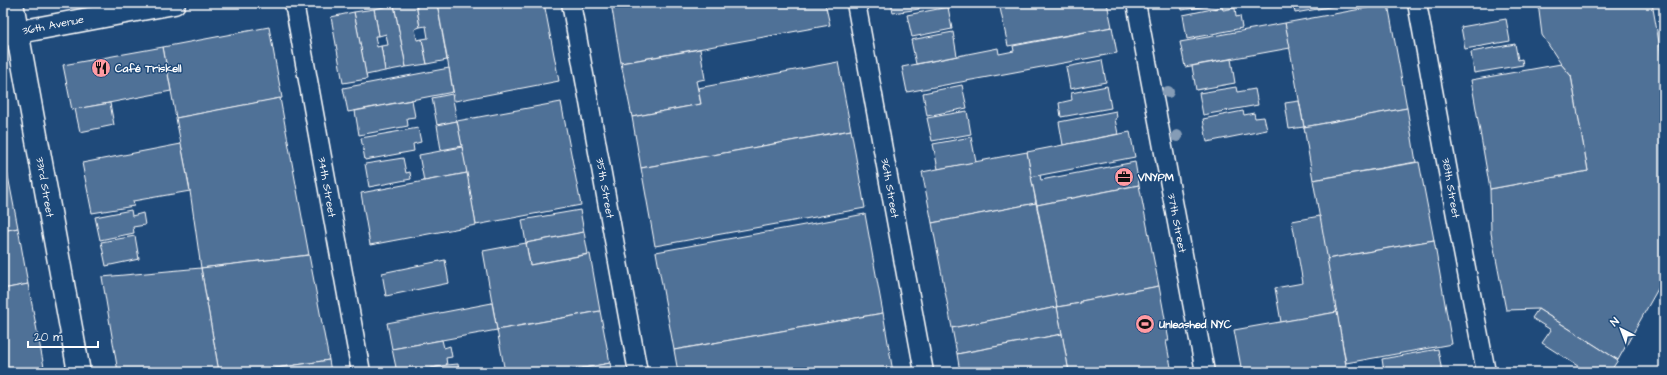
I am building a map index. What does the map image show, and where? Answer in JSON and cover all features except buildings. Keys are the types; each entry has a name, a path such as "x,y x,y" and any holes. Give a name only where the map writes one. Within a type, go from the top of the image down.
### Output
{"main road":[{"name":"33rd Street","path":"12,3 10,33 79,372"},
{"name":"36th Avenue","path":"10,33 174,3"}],"street":[{"name":"34th Street","path":"294,3 361,372"},
{"name":"35th Street","path":"571,3 638,372"},
{"name":"36th Street","path":"856,3 924,372"},
{"name":"37th Street","path":"1136,3 1205,372"},
{"name":"38th Street","path":"1417,3 1486,372"}],"place":[{"name":"Café Triskell","path":"101,68"},
{"name":"VNYPM","path":"1124,177"},
{"name":"Unleashed NYC","path":"1145,324"}]}
